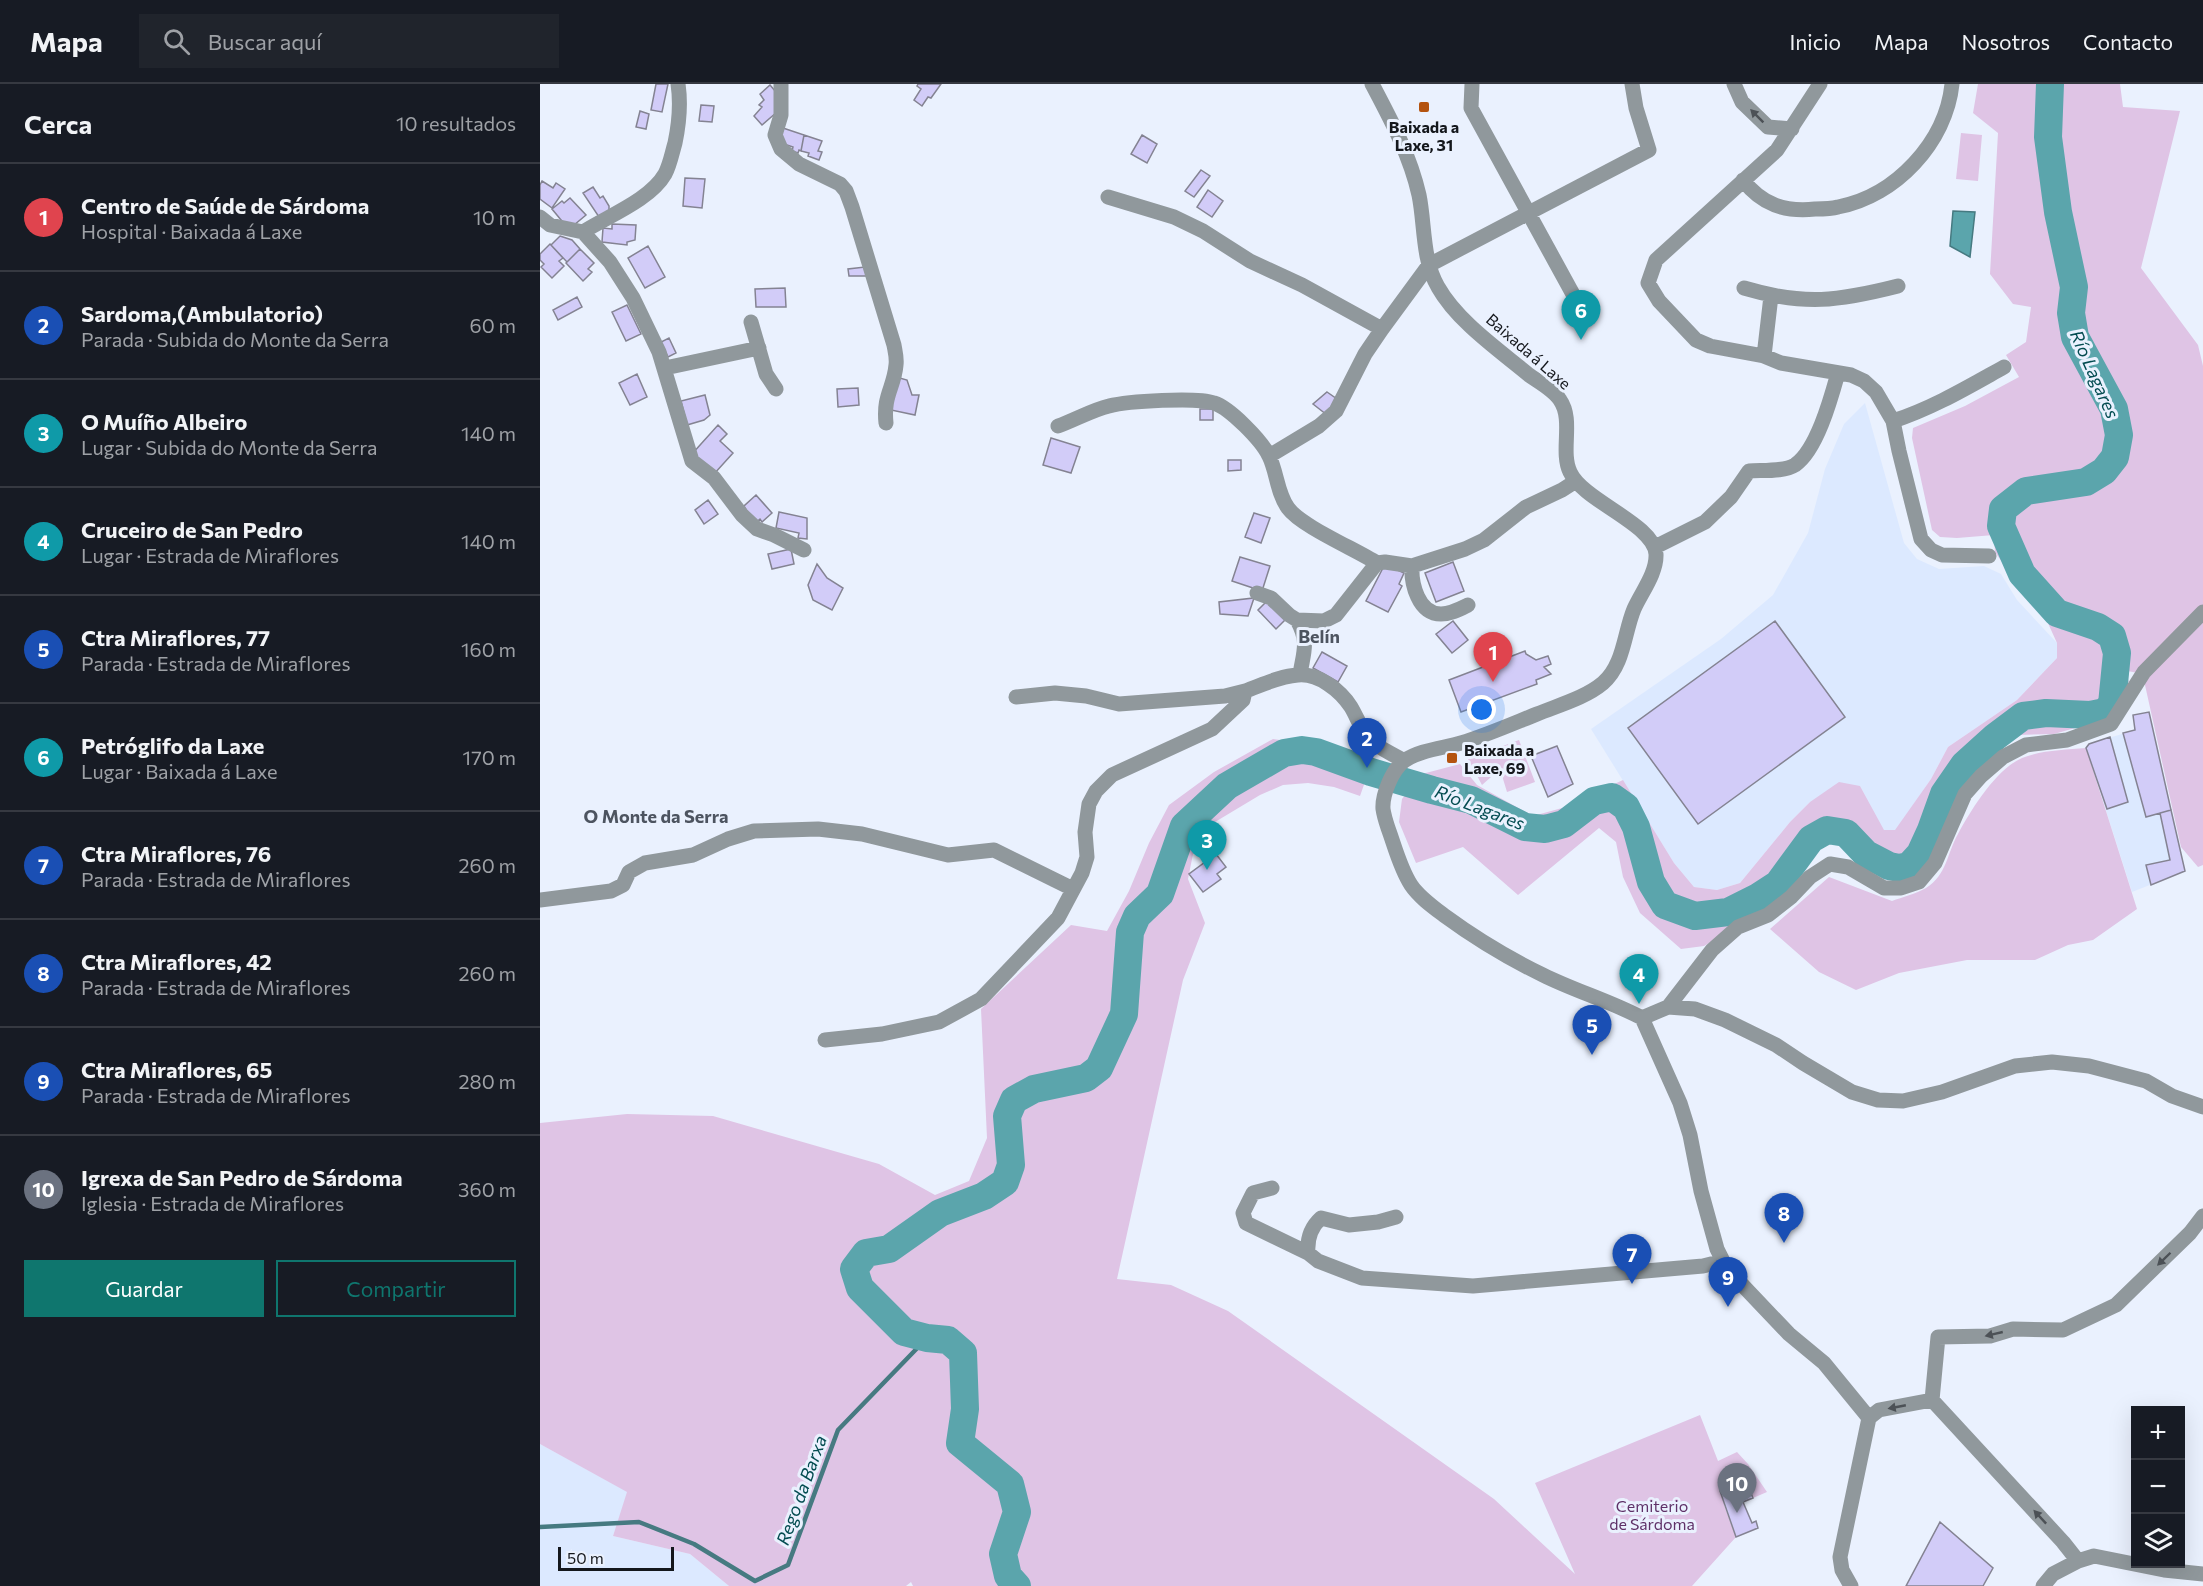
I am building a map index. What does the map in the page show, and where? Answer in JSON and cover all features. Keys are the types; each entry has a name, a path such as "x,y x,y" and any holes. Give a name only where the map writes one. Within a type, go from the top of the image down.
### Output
{"street":[{"path":"543,226 583,232 639,199 657,185 665,174 678,131 681,99 678,84"},
{"path":"781,84 781,116 775,135 781,149 799,164 840,184 846,191 859,229 897,362 886,399 886,423"},
{"name":"Baixada á Laxe","path":"1372,84 1401,140 1413,173 1429,265 1437,286 1455,309 1489,342 1563,403 1567,461 1570,473 1576,481"},
{"path":"1472,84 1471,108 1586,318"},
{"path":"1269,456 1318,426 1336,411 1365,354 1429,265 1649,150 1636,108 1632,84"},
{"path":"1734,84 1742,102 1768,127 1792,129"},
{"path":"1820,84 1777,150 1656,260 1648,283 1659,301 1696,340 1710,346 1764,356 1782,363 1851,375 1864,381 1876,392 1893,421 1920,539 1931,550 1942,555 1989,556"},
{"path":"1743,180 1764,201 1794,211 1838,207 1860,201 1901,177 1923,153 1940,125 1951,97 1952,84"},
{"path":"1108,197 1174,218 1203,231 1250,261 1302,285 1382,329"},
{"path":"583,232 610,262 633,298 659,352 692,461 714,478 742,515 757,529 804,550"},
{"path":"1744,288 1791,300 1826,300 1864,295 1898,286"},
{"path":"1764,356 1771,296"},
{"path":"751,322 766,374 776,388"},
{"path":"664,368 759,348"},
{"path":"1893,421 1946,399 2004,367"},
{"path":"1655,547 1705,522 1731,497 1749,471 1794,465 1804,455 1815,437 1838,373"},
{"path":"1058,426 1109,406 1129,403 1204,400 1217,404 1250,432 1269,456 1288,508 1301,520 1377,563 1412,566 1465,549 1484,540 1526,507 1576,481 1615,513 1641,530 1655,547 1655,564 1630,619 1618,662 1603,683 1571,700 1463,742 1414,756 1401,764 1392,777 1382,806 1406,876 1418,893 1438,911 1461,928 1542,975 1641,1018 1680,1103 1690,1135 1701,1191 1717,1249 1723,1261 1732,1274 1789,1334 1824,1363 1869,1418"},
{"path":"1257,593 1271,598 1297,620 1324,621 1336,615 1377,563"},
{"path":"1412,566 1411,579 1416,595 1430,612 1451,613 1468,605"},
{"path":"1668,1007 1712,950 1738,927 1768,915 1791,897 1810,877 1830,864 1848,867 1884,888 1901,888 1919,882 1935,863 1965,794 1981,776 2003,757 2026,744 2067,740 2111,724 2144,672 2203,612"},
{"path":"1297,620 1304,634 1305,644 1300,674"},
{"path":"1016,697 1055,693 1086,696 1119,704 1225,696 1300,674 1324,682 1338,691 1351,707 1365,733 1401,764"},
{"path":"825,1040 882,1034 939,1022 981,999 1058,918 1082,873 1087,857 1085,832 1089,804 1096,791 1112,775 1212,729 1243,700 1245,691"},
{"path":"540,900 611,891 623,885 629,872 645,863 693,855 728,839 754,831 818,829 862,834 948,855 994,850 1074,889"},
{"path":"1641,1018 1668,1007 1695,1009 1725,1020 1776,1045 1852,1092 1878,1101 1903,1101 1942,1092 2015,1066 2052,1062 2089,1066 2146,1081 2172,1096 2203,1107"},
{"path":"1272,1188 1253,1193 1243,1213 1246,1223 1318,1260 1362,1278 1473,1286 1702,1266 1723,1261"},
{"path":"2078,1561 1932,1400 1938,1336 1990,1336 2013,1329 2063,1330 2116,1305 2190,1233 2203,1215"},
{"path":"1308,1253 1307,1242 1315,1223 1321,1218 1349,1225 1378,1222 1396,1217"},
{"path":"1851,1586 1842,1570 1840,1557 1869,1418 1879,1410 1932,1400"},
{"path":"2043,1586 2053,1574 2078,1561 2094,1557 2164,1570 2203,1574"}],"shaded area":[{"path":"1865,403 1904,543 1917,559 1939,569 1984,566 2001,574 2017,600 2057,643 2057,658 2017,700 1948,747 1931,779 1895,831 1884,831 1860,786 1810,802 1790,822 1740,883 1717,890 1694,887 1674,863 1591,729 1721,639 1773,595 1808,533 1825,469 1844,424"},
{"path":"2149,712 2185,871 2132,892 2086,748 2089,744 2135,730 2133,715"},
{"path":"540,1444 628,1492 613,1536 690,1554 729,1586 540,1586"}],"green space":[{"path":"1978,84 2120,84 2123,107 2180,111 2141,268 2198,345 2203,366 2203,865 2198,867 2181,847 2145,685 2138,673 2112,668 2129,681 2103,720 2054,734 2018,735 1987,755 1959,788 1940,832 1914,870 1896,875 1865,862 1841,837 1820,842 1768,908 1704,946 1681,949 1640,913 1623,877 1616,842 1599,828 1518,895 1463,847 1416,863 1399,822 1402,799 1422,774 1460,764 1477,785 1533,816 1562,808 1623,780 1674,863 1694,887 1717,890 1740,883 1790,822 1810,802 1839,782 1860,786 1884,830 1895,830 1931,779 1948,747 2017,700 2057,658 2057,643 2047,621 2025,595 1995,552 1994,535 1940,537 1932,530 1912,438 1913,428 1965,406 2019,377 2006,355 2026,342 2031,307 2013,304 1990,274 1998,133 1973,113"},
{"path":"1961,133 1982,135 1978,181 1956,179"},
{"name":"Cemiterio de Sárdoma","path":"1273,739 1327,747 1372,762 1360,796 1334,787 1308,783 1283,785 1260,795 1215,822 1196,839 1188,879 1205,923 1183,980 1117,1279 1171,1285 1228,1311 1494,1499 1575,1574 1535,1483 1700,1415 1718,1461 1737,1452 1767,1492 1753,1498 1749,1488 1738,1492 1735,1485 1724,1505 1736,1537 1692,1586 913,1586 911,1582 906,1586 729,1586 690,1554 613,1536 627,1492 540,1444 540,1123 627,1114 713,1116 879,1164 935,1195 969,1181 987,1138 981,1009 1071,925 1107,931 1129,891 1149,843 1169,805 1214,772"},
{"path":"1519,740 1535,782 1507,792 1500,769 1482,785 1468,759"},
{"path":"2086,748 2137,909 2093,940 2068,945 2035,960 1967,960 1899,973 1856,990 1819,972 1770,929 1829,877 1892,901 1926,888 1938,877 1954,841 1977,802 2012,763 2037,753"}],"water":[{"path":"1953,211 1975,212 1970,257 1950,246"}],"building":[{"path":"656,84 668,84 662,112 651,110"},
{"path":"918,84 941,84 922,106 914,100 921,89 917,86"},
{"path":"770,85 776,92 777,112 762,125 754,116 762,107 759,105 764,100 760,94"},
{"path":"701,105 714,106 712,122 699,121"},
{"path":"640,111 649,114 646,129 636,127"},
{"path":"783,128 804,135 801,151 799,150 798,153 792,151 793,147 778,142"},
{"path":"804,135 822,141 818,151 822,152 819,160 801,151"},
{"path":"1142,135 1157,144 1147,163 1131,154"},
{"path":"1201,170 1210,176 1194,197 1185,191"},
{"path":"685,178 705,179 702,208 683,206"},
{"path":"542,181 553,188 556,183 565,189 552,208 540,199"},
{"path":"593,187 600,198 603,196 609,206 609,210 599,217 583,193"},
{"path":"1208,190 1223,201 1212,217 1197,207"},
{"path":"570,198 586,215 574,225 566,226 552,209"},
{"path":"612,224 636,225 635,240 627,242 627,245 602,242 603,228 612,229"},
{"path":"560,236 572,240 580,249 567,262 551,245"},
{"path":"550,244 563,258 559,261 564,266 552,278 541,267 544,264 540,260 540,254"},
{"path":"648,246 665,277 645,288 628,258"},
{"path":"580,249 594,263 588,269 592,272 583,281 566,263"},
{"path":"865,267 867,276 849,276 848,269"},
{"path":"785,288 786,307 756,307 755,289"},
{"path":"577,297 582,307 558,320 553,310"},
{"path":"627,305 641,334 626,341 612,312"},
{"path":"669,338 676,353 668,357 661,342"},
{"path":"637,374 647,397 630,405 619,383"},
{"path":"896,377 907,380 912,395 919,395 915,415 891,410"},
{"path":"858,388 859,405 838,407 837,389"},
{"path":"1327,392 1337,399 1327,415 1313,404"},
{"path":"705,395 710,415 704,420 687,425 681,401"},
{"path":"1200,409 1213,409 1213,420 1200,420"},
{"path":"718,425 727,434 720,441 733,453 714,474 692,454"},
{"path":"1051,438 1080,447 1071,473 1043,465"},
{"path":"1228,460 1241,460 1241,470 1228,471"},
{"path":"756,495 772,513 762,522 760,519 754,524 744,506"},
{"path":"708,500 718,514 704,524 695,510"},
{"path":"779,512 807,518 807,539 798,538 799,533 776,528"},
{"path":"1254,513 1270,518 1261,543 1245,537"},
{"path":"791,549 794,564 772,569 768,554"},
{"path":"1240,557 1270,566 1262,591 1232,581"},
{"path":"1453,562 1464,591 1436,602 1425,573"},
{"path":"817,564 827,578 843,588 832,610 813,600 808,585"},
{"path":"1385,564 1404,573 1399,584 1402,586 1388,612 1366,601"},
{"path":"1254,598 1248,616 1220,614 1219,602"},
{"path":"1269,599 1287,618 1276,629 1258,610"},
{"path":"1453,621 1468,640 1452,653 1436,634"},
{"path":"1775,621 1845,717 1698,824 1628,728"},
{"path":"1525,651 1536,660 1548,656 1551,664 1544,667 1551,674 1536,680 1537,684 1461,712 1449,680"},
{"path":"1322,652 1347,666 1338,682 1313,668"},
{"path":"2149,712 2171,810 2146,817 2123,733 2135,730 2133,715"},
{"path":"2110,737 2128,802 2107,809 2086,748 2089,744"},
{"path":"1557,746 1573,784 1548,797 1531,756"},
{"path":"2171,810 2185,871 2151,885 2146,865 2170,860 2160,813"},
{"path":"1216,854 1226,867 1217,874 1221,879 1203,892 1189,874"},
{"path":"1735,1485 1738,1492 1749,1488 1753,1498 1743,1502 1752,1523 1756,1521 1758,1528 1736,1537 1720,1491"},
{"path":"1940,1522 1993,1568 1983,1586 1906,1586"}],"waterway":[{"name":"Río Lagares","path":"1017,1586 1008,1576 1003,1554 1017,1512 1010,1484 960,1443 965,1409 963,1353 948,1340 904,1332 860,1288 854,1269 866,1253 889,1249 940,1213 984,1196 1005,1182 1011,1165 1007,1116 1014,1100 1034,1089 1086,1078 1099,1068 1124,1014 1130,932 1137,916 1160,894 1184,826 1227,786 1284,753 1302,750 1316,752 1371,772 1471,800 1525,827 1545,829 1564,824 1594,801 1612,797 1626,807 1636,827 1651,882 1665,905 1695,916 1728,912 1778,884 1811,839 1827,830 1846,833 1866,854 1889,866 1899,868 1909,866 1920,854 1944,794 1964,765 1995,737 2023,716 2046,713 2090,715 2105,712 2112,704 2117,653 2112,636 2098,627 2057,613 2022,574 2001,526 2003,509 2026,491 2086,482 2104,471 2115,457 2119,435 2114,409 2075,337 2071,313 2074,287 2058,212 2048,137 2050,84"},
{"name":"Rego da Barxa","path":"540,1527 639,1522 694,1544 755,1581 788,1565 838,1430 927,1338"}],"place":[{"name":"Baixada a Laxe, 31","path":"1424,107"},
{"name":"Petróglifo da Laxe","path":"1581,340"},
{"name":"Centro de Saúde de Sárdoma","path":"1493,682"},
{"name":"Baixada a Laxe, 69","path":"1452,758"},
{"name":"Sardoma,(Ambulatorio)","path":"1367,768"},
{"name":"O Muíño Albeiro","path":"1207,870"},
{"name":"Cruceiro de San Pedro","path":"1639,1004"},
{"name":"Ctra Miraflores, 77","path":"1592,1055"},
{"name":"Ctra Miraflores, 42","path":"1784,1243"},
{"name":"Ctra Miraflores, 76","path":"1632,1284"},
{"name":"Ctra Miraflores, 65","path":"1728,1307"},
{"name":"Igrexa de San Pedro de Sárdoma","path":"1737,1513"}],"district":[{"name":"Belín","path":"1319,636"},
{"name":"O Monte da Serra","path":"656,816"}]}
